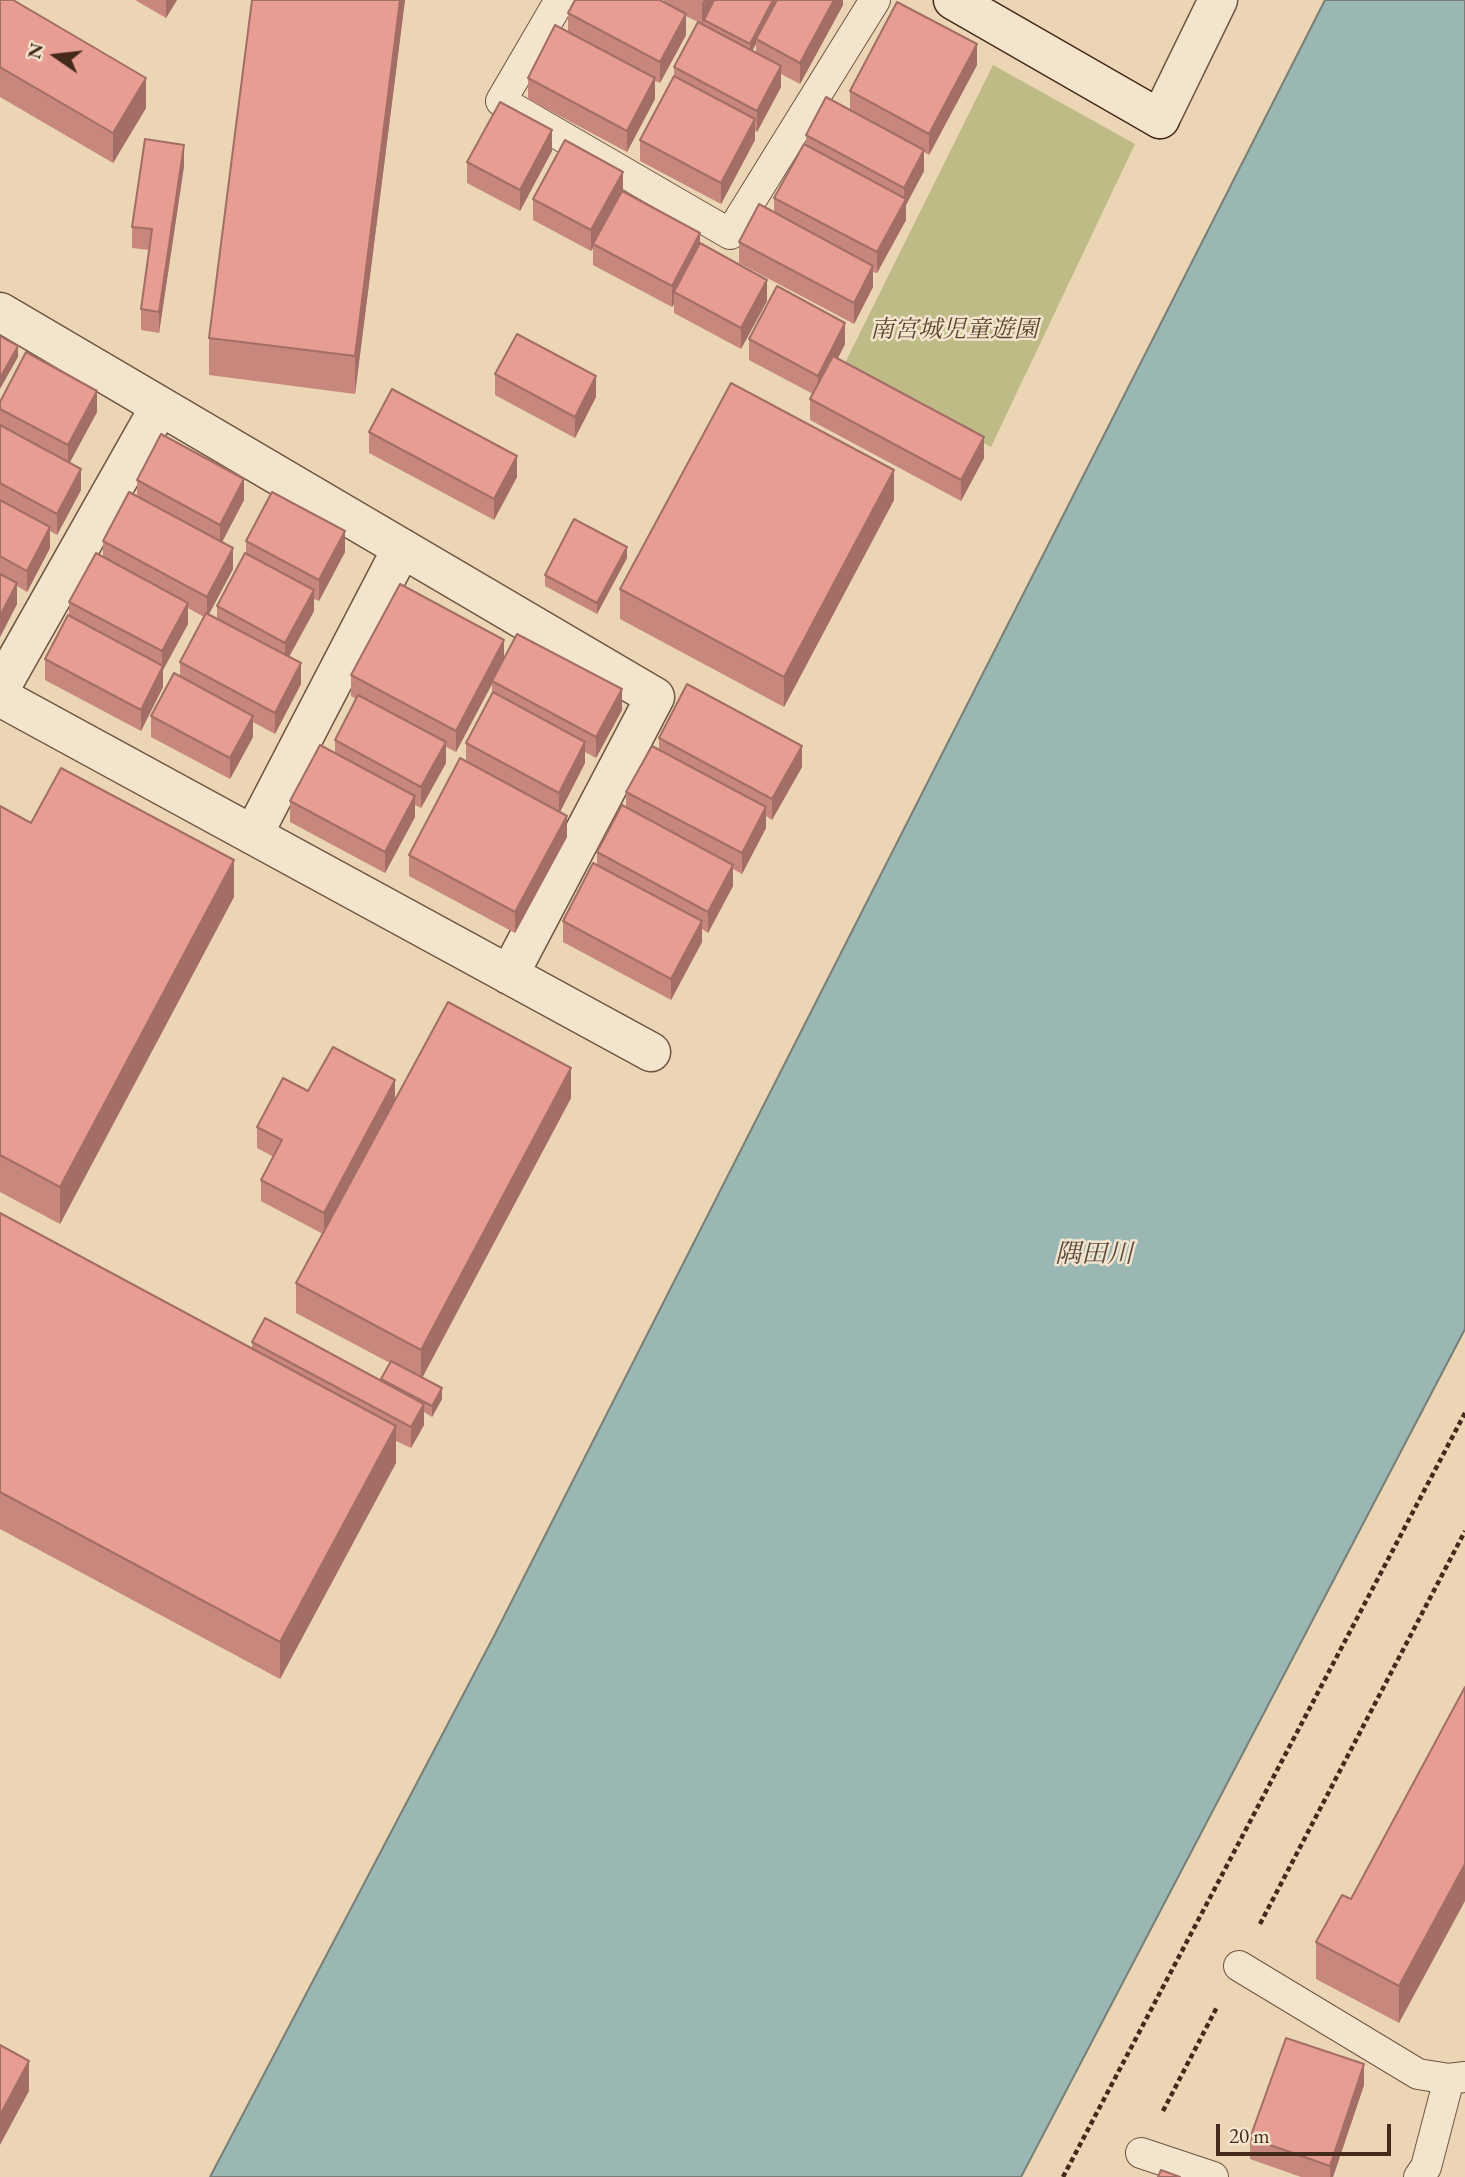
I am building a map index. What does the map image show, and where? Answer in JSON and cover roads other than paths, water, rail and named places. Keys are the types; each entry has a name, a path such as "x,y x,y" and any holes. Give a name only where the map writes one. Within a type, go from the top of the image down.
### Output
{"street":[{"path":"953,0 1160,119 1218,0"},
{"path":"0,312 655,697 509,975"},
{"path":"0,689 160,406"},
{"path":"253,835 402,548"},
{"path":"0,697 652,1052"}],"lane":[{"path":"560,0 501,101 730,233 875,0"},
{"path":"1239,1966 1418,2074 1457,2078 1426,2167 1419,2177"},
{"path":"1141,2153 1213,2177"}],"water":[{"name":"隅田川","path":"1325,0 1465,0 1465,1329 1021,2177 210,2177 494,1636"}],"park label":[{"name":"南宮城児童遊園","path":"954,330"}]}
